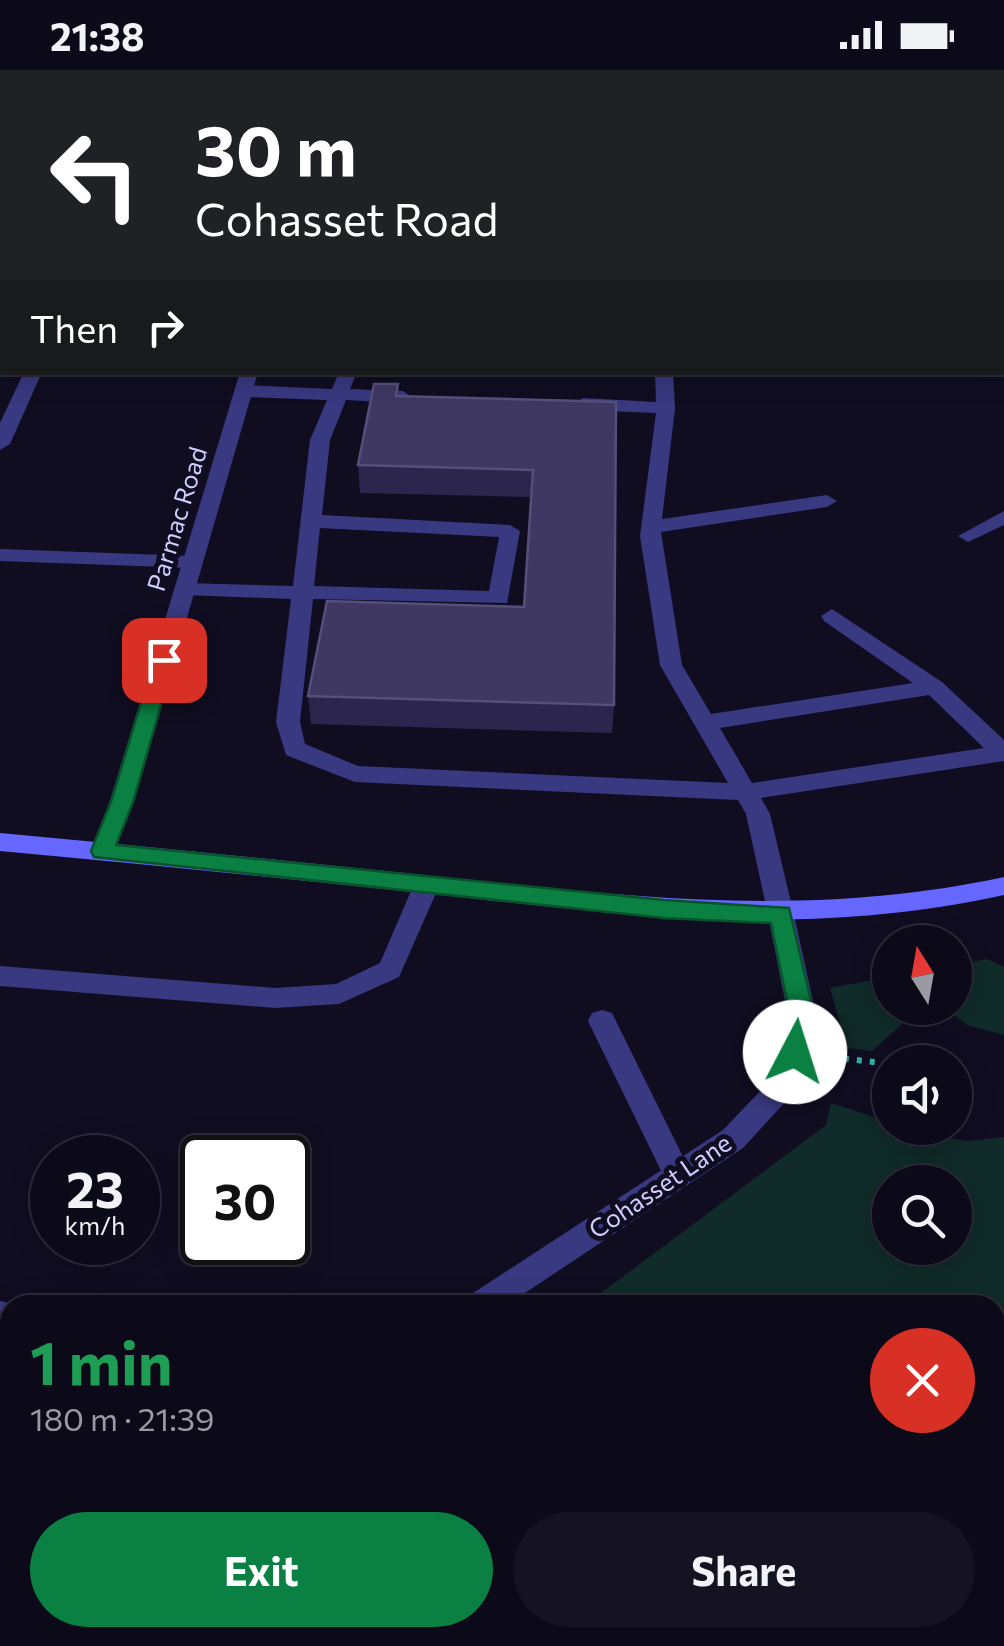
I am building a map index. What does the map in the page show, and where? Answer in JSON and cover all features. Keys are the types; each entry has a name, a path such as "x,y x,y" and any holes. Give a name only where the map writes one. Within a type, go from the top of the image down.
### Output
{"main road":[{"path":"0,842 664,909 781,914 878,910 1004,886"}],"street":[{"path":"0,444 32,375"},
{"path":"347,375 320,440 288,722 294,749 355,774 745,792 1003,753"},
{"name":"Cohasset Lane","path":"497,1295 733,1139 776,1092 795,1052 799,1001 758,814 671,665 652,527 666,408 664,375"},
{"path":"246,382 338,395 416,398"},
{"name":"Parmac Road","path":"102,851 122,802 246,382"},
{"path":"570,404 666,408"},
{"path":"652,527 826,502"},
{"path":"968,536 1004,517"},
{"path":"185,589 499,598 510,531 310,521"},
{"path":"0,555 193,562"},
{"path":"832,616 934,687 1003,753"},
{"path":"704,723 934,687"},
{"path":"0,976 275,998 339,994 390,970 428,884"},
{"path":"602,1021 678,1176"}],"path":[{"path":"795,1052 872,1062"}],"green space":[{"path":"987,959 1004,967 1004,1035 967,1025 972,1025 972,962"},
{"path":"872,980 872,1025 901,1025 879,1045 872,1045 872,1051 847,1048 830,988"},
{"path":"831,1103 872,1116 872,1145 972,1145 972,1140 1004,1137 1004,1295 598,1295 826,1125"}],"building":[{"path":"374,384 398,384 396,396 616,402 614,705 308,696 327,601 524,607 533,470 358,465"}],"route":[{"path":"164,660 122,802 102,851 664,909 781,914 799,1001 795,1052"}]}
